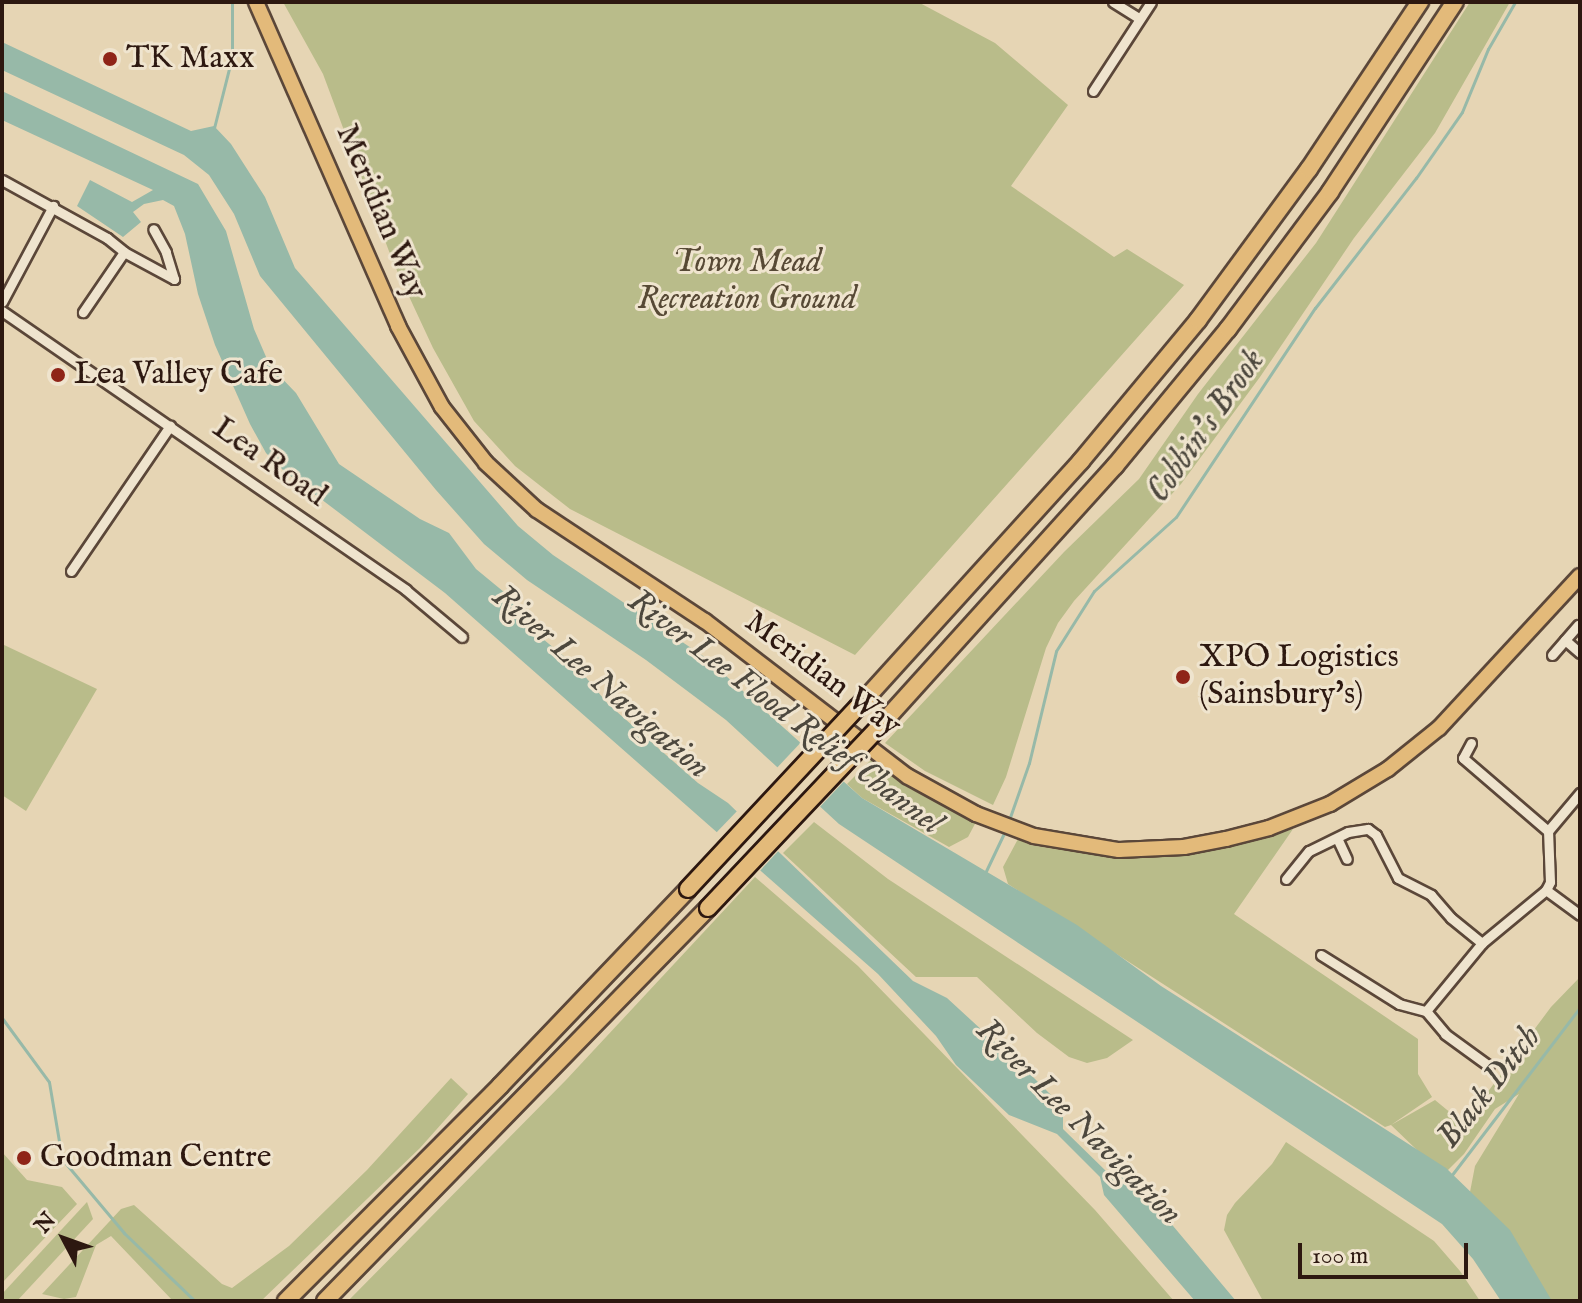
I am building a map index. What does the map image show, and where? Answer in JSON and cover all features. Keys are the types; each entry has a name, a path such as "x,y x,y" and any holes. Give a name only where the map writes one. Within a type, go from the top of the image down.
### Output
{"highway":[{"path":"286,1301 490,1096 688,889 1081,461 1198,320 1309,169 1420,2"},
{"path":"325,1301 708,908 879,727 1115,466 1228,329 1338,180 1455,2"}],"main road":[{"name":"Meridian Way","path":"256,2 398,326 442,407 486,463 537,510 705,621 907,776 976,814 1034,836 1119,850 1184,847 1269,828 1330,804 1388,769 1439,728 1580,576"}],"street":[{"path":"1113,2 1139,18"},
{"path":"1093,91 1151,2"},
{"path":"2,180 53,206 124,252 174,279 166,252 153,229"},
{"path":"2,302 53,206"},
{"path":"83,312 124,252"},
{"name":"Lea Road","path":"2,311 406,590 462,637"},
{"path":"71,571 170,426"},
{"path":"1552,655 1578,625"},
{"path":"1565,640 1580,653"},
{"path":"1471,743 1463,758 1548,831"},
{"path":"1426,1011 1482,943 1546,890 1550,882 1548,831 1580,793"},
{"path":"1286,879 1309,851 1358,828 1372,831 1398,878 1431,895 1451,918 1482,943"},
{"path":"1337,838 1347,859"},
{"path":"1546,890 1580,915"},
{"path":"1321,955 1399,1004 1426,1011 1445,1034 1489,1066"}],"green space":[{"name":"Town Mead Recreation Ground","path":"283,2 918,2 995,43 1068,105 1011,186 1114,257 1127,249 1184,285 855,655 570,509 515,466 474,421 433,348 393,262 323,74"},
{"path":"1470,2 1510,2 1435,133 1354,238 1260,377 1181,484 1074,601 1058,623 1046,648 1006,777 993,805 925,771 885,743 1064,552 1139,479 1198,394 1316,243"},
{"path":"2,644 97,689 26,811 2,795"},
{"path":"871,760 909,788 976,822 968,837 949,847 862,798 847,784"},
{"path":"814,822 888,879 1133,1040 1107,1058 1087,1063 1069,1057 1037,1033 977,977 916,977 783,853"},
{"path":"1293,829 1234,914 1418,1039 1418,1074 1432,1097 1385,1127 1008,884 1003,867 1018,839 1030,845 1090,854 1142,854 1234,845"},
{"path":"755,877 858,966 1095,1210 1174,1301 348,1301 566,1080"},
{"path":"1580,977 1580,1301 1549,1301 1507,1231 1470,1192 1475,1166 1519,1094 1495,1109 1464,1154 1443,1175 1391,1125 1435,1100 1458,1119 1484,1097 1551,1007"},
{"path":"451,1078 468,1094 420,1148 261,1301 173,1301 111,1236 96,1245 76,1297 64,1299 42,1294 121,1209 134,1205 222,1284 232,1288 289,1246 367,1170"},
{"path":"1286,1142 1434,1241 1480,1301 1263,1301 1224,1230 1227,1215 1235,1203 1272,1164"},
{"path":"2,1152 27,1180 62,1187 77,1204 2,1283"},
{"path":"87,1202 93,1219 17,1301 2,1301 2,1294"}],"shaded area":[{"path":"2,42 191,131 214,126 231,144 265,197 295,268 518,526 553,555 706,658 862,798 1077,925 1161,986 1446,1168 1510,1230 1552,1301 1501,1301 1473,1259 1442,1224 839,824 726,720 646,660 527,580 484,544 436,490 260,276 234,214 209,175 184,155 2,70"},
{"path":"2,91 198,184 226,231 254,329 270,366 296,393 339,464 420,519 449,533 476,569 510,597 543,639 578,668 608,704 698,783 728,803 913,981 947,998 1034,1078 1063,1107 1063,1129 1109,1174 1132,1177 1236,1301 1195,1301 1104,1195 1100,1177 1057,1134 1009,1115 956,1065 936,1036 878,974 445,593 284,471 266,453 250,424 215,345 198,294 185,234 174,206 163,200 144,204 133,212 141,222 123,237 77,206 90,180 132,202 153,190 2,120"}],"pier":[{"path":"805,738 847,778 817,810 774,771"},
{"path":"740,808 782,847 757,874 714,835"}],"waterway":[{"path":"214,128 232,57 232,2"},
{"name":"Cobbin's Brook","path":"1009,820 1029,763 1056,651 1094,591 1176,517 1315,308 1416,178 1462,112 1488,49 1515,2"},
{"name":"Cobbin's Brook","path":"986,871 1005,831"},
{"name":"Black Ditch","path":"1451,1176 1580,1007"},
{"path":"2,1018 49,1082 62,1159 124,1233 195,1301"}],"place":[{"name":"TK Maxx","path":"110,59"},
{"name":"Lea Valley Cafe","path":"58,375"},
{"name":"XPO Logistics (Sainsbury's)","path":"1183,677"},
{"name":"Goodman Centre","path":"24,1158"}],"water label":[{"name":"River Lee Navigation","path":"601,682"},
{"name":"River Lee Flood Relief Channel","path":"785,712"},
{"name":"River Lee Navigation","path":"1079,1122"}]}
